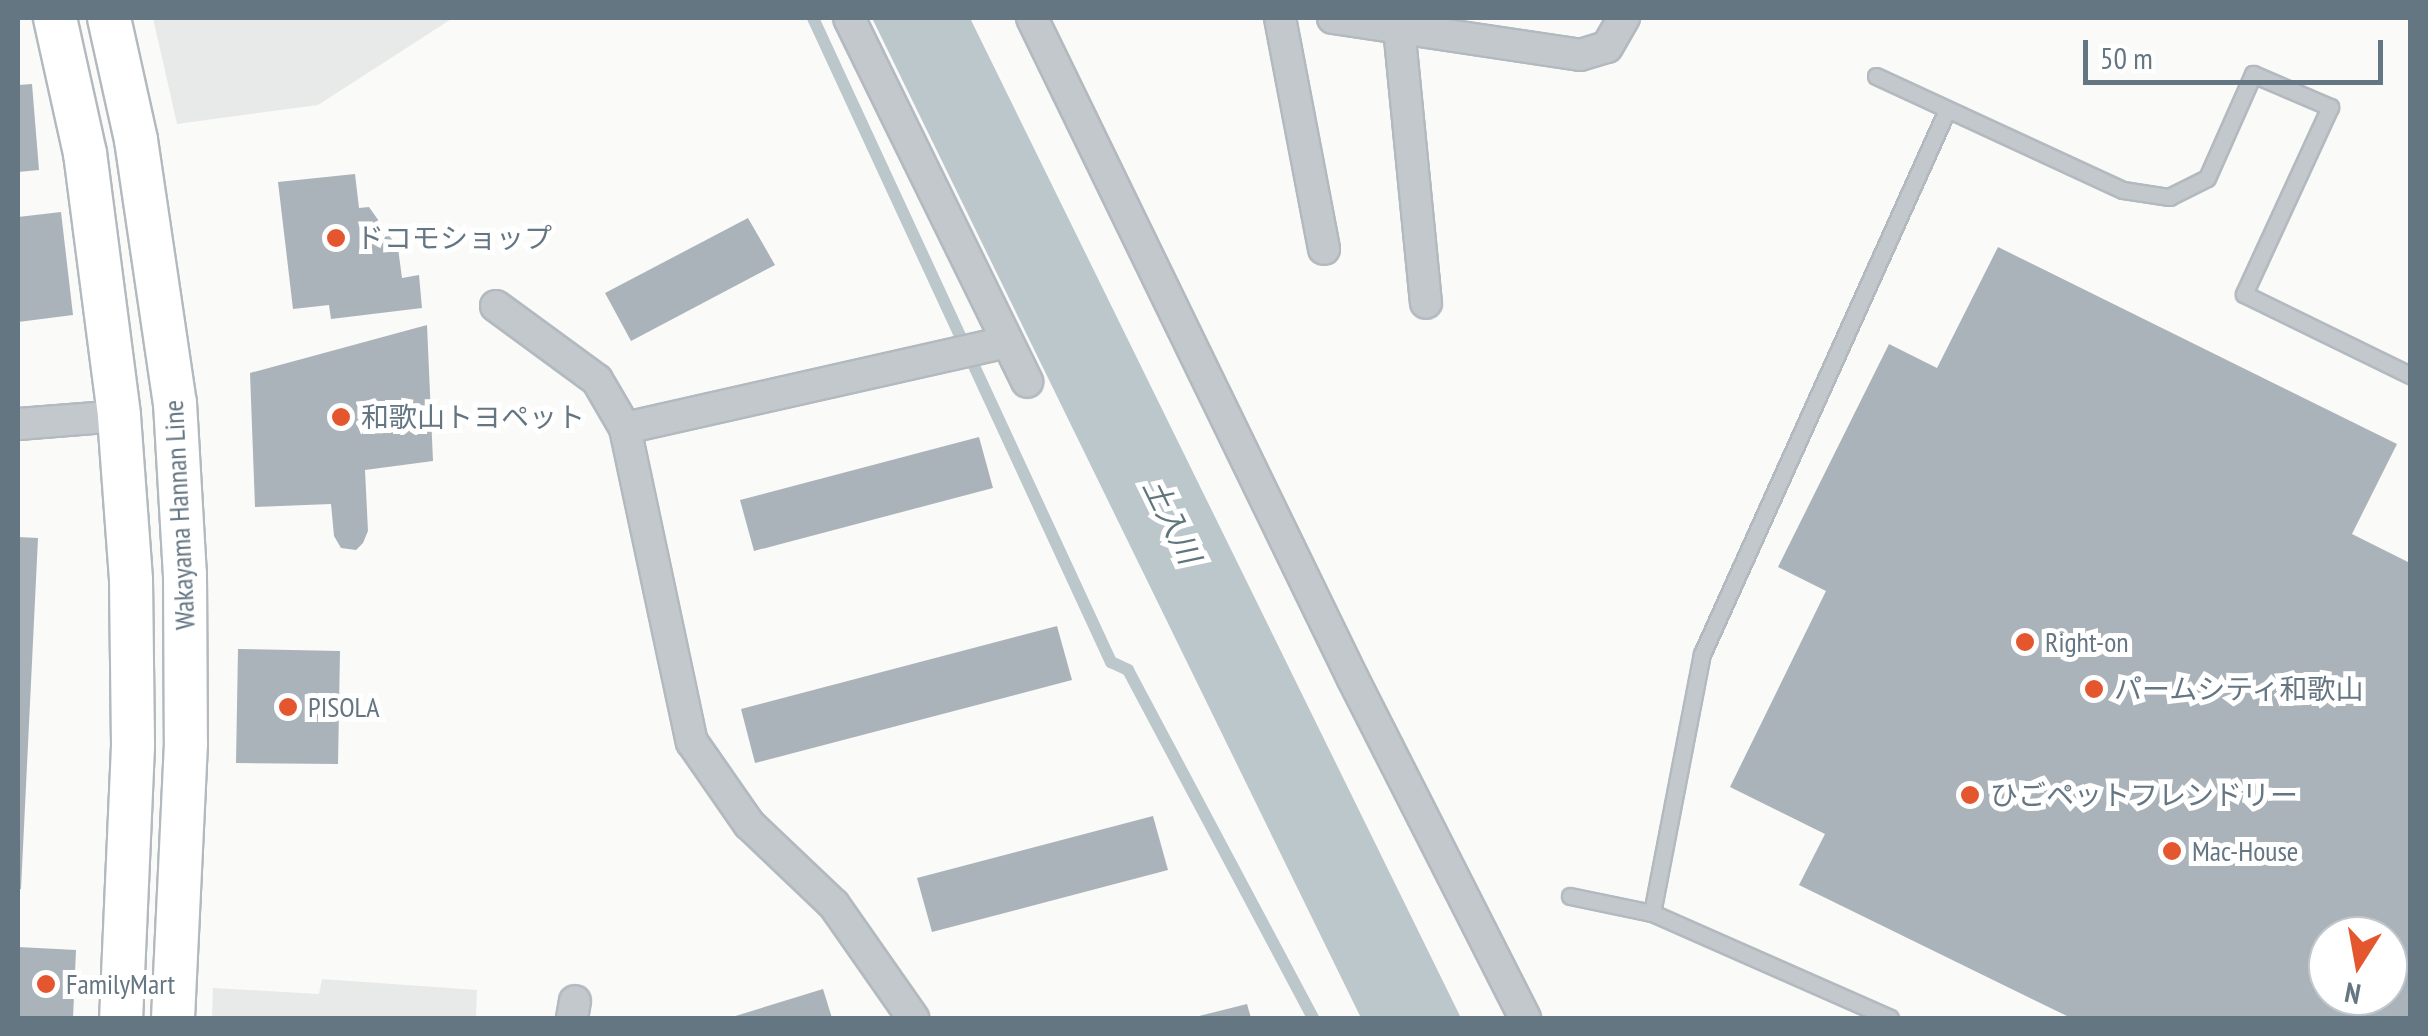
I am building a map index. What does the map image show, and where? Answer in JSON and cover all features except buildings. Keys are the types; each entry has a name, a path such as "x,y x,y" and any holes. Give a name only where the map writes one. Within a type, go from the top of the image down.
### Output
{"main road":[{"name":"Wakayama Hannan Line","path":"54,18 86,153 119,416 131,580 134,746 121,1018"},
{"name":"Wakayama Hannan Line","path":"108,18 136,140 177,441 186,574 186,744 173,1018"}],"street":[{"path":"850,18 1027,382"},
{"path":"1032,18 1344,662 1524,1018"},
{"path":"1280,18 1324,249"},
{"path":"1334,18 1580,55 1607,47 1624,18"},
{"path":"1399,28 1426,303"},
{"path":"496,306 597,380 625,428 692,742 749,824 834,905 914,1018"},
{"path":"625,428 1006,342"},
{"path":"18,424 119,416"}],"lane":[{"path":"1876,76 2124,190 2169,197 2207,178 2254,74 2330,107 2244,294 2410,375"},
{"path":"1652,912 1702,654 1947,110"},
{"path":"1570,896 1652,912 1890,1018"}],"shaded area":[{"path":"153,18 453,18 318,105 177,124"},
{"path":"322,979 477,990 476,1018 212,1018 213,988 319,994"}],"water":[{"name":"土入川","path":"872,18 970,18 1461,1018 1361,1018"}],"waterway":[{"path":"813,18 1111,662 1128,670 1313,1018"}],"place":[{"name":"ドコモショップ","path":"336,238"},
{"name":"和歌山トヨペット","path":"341,417"},
{"name":"Right-on","path":"2025,642"},
{"name":"パームシティ和歌山","path":"2094,689"},
{"name":"PISOLA","path":"288,707"},
{"name":"ひごペットフレンドリー","path":"1970,795"},
{"name":"Mac-House","path":"2172,851"},
{"name":"FamilyMart","path":"46,984"}]}
